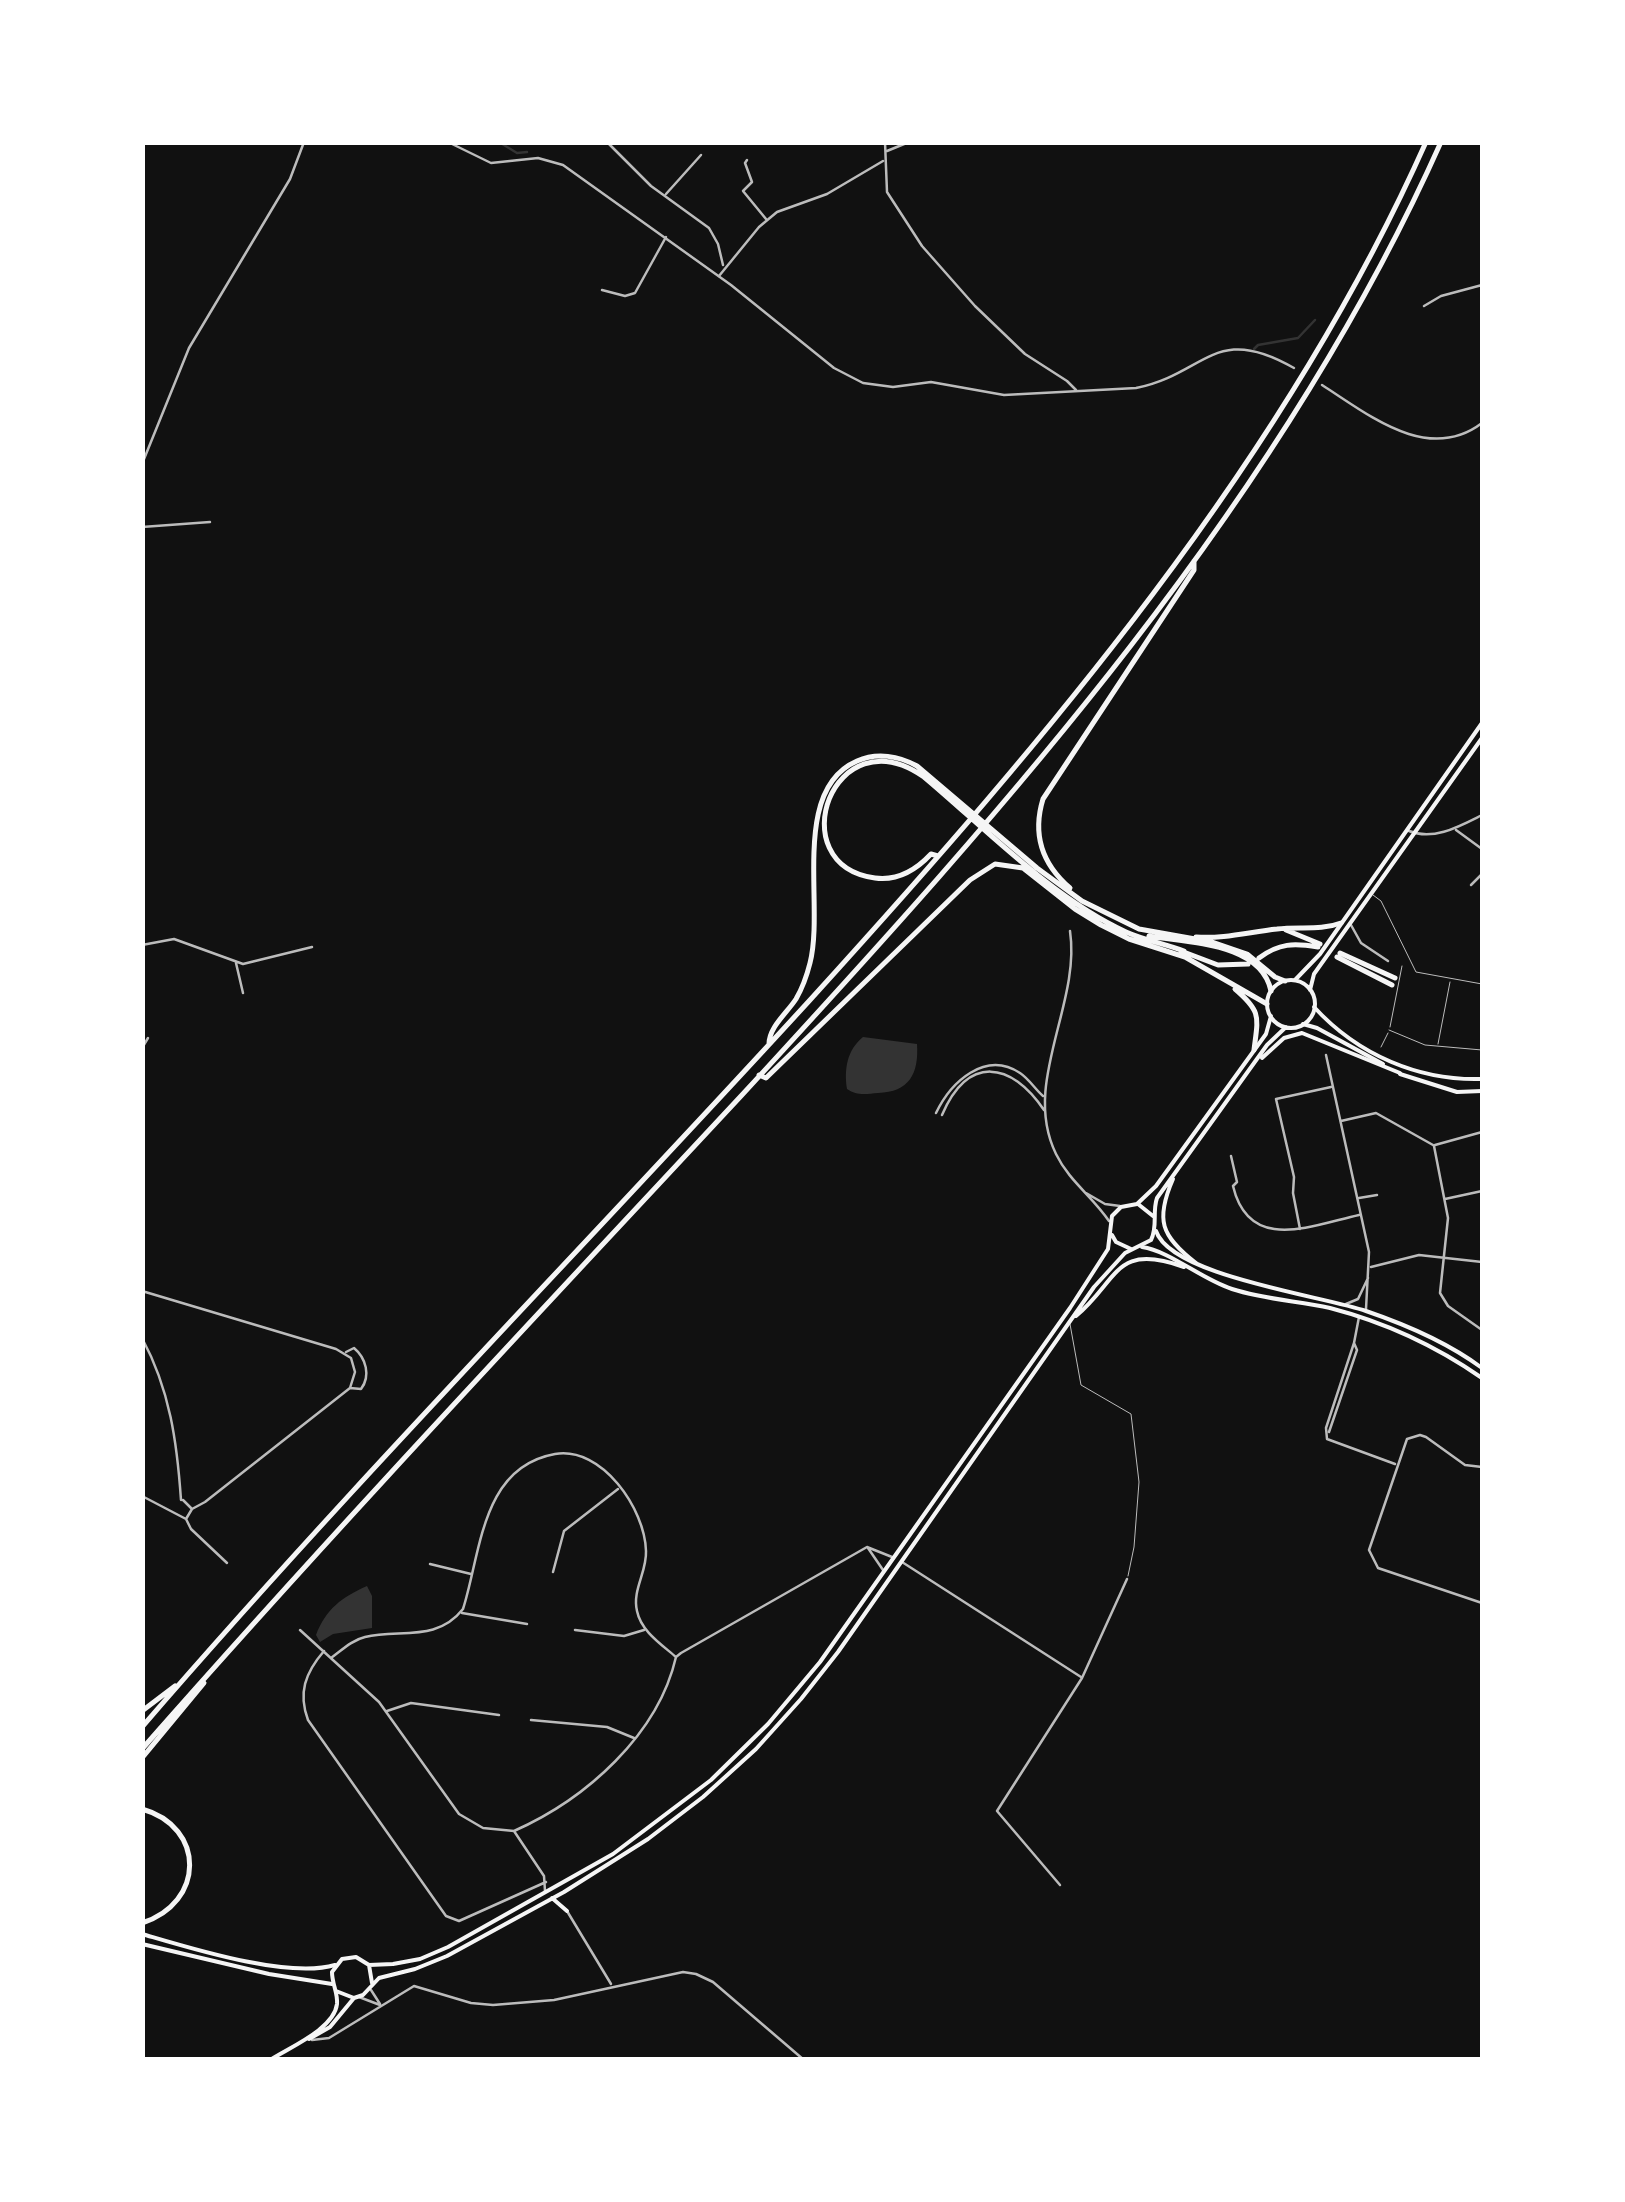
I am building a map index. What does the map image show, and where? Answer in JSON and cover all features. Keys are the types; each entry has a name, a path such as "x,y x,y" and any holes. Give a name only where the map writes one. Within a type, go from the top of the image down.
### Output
{"highway":[{"path":"142,1727 770,1044 938,856 1111,646 1240,469 1341,307 1426,142"},
{"path":"142,1749 995,812 1121,657 1251,479 1327,360 1400,228 1441,142"},
{"path":"1096,908 1060,880 1046,861 1039,840 1039,812 1047,790 1194,570 1195,558"},
{"path":"770,1044 769,1034 797,997 811,961 818,816 831,781 854,762 886,756 917,766 1006,844 1104,920 1128,933 1218,965 1248,964"},
{"path":"938,856 931,854 915,868 894,877 861,875 842,863 830,846 824,828 824,808 838,782 854,769 872,762 908,768 949,796"},
{"path":"1006,844 1096,908 1131,926 1247,954 1285,980"},
{"path":"759,1075 766,1078 970,880 996,864 1024,868 1075,909 1129,939 1178,954 1267,1004"},
{"path":"1104,920 1136,934 1226,950 1255,965 1266,976 1271,990"},
{"path":"1174,935 1224,938 1278,928 1324,928 1341,923"},
{"path":"1260,958 1281,945 1319,946 1278,928"},
{"path":"1129,939 1184,951"},
{"path":"1339,955 1393,981"},
{"path":"1233,986 1255,1007 1259,1025 1253,1052"},
{"path":"142,1758 200,1691 207,1676"},
{"path":"142,1711 170,1687 178,1686"},
{"path":"142,1808 167,1820 177,1830 189,1852 190,1864 179,1900 157,1918 142,1923"}],"main road":[{"path":"1294,980 1314,962 1482,723"},
{"path":"1482,738 1314,974 1310,990 1314,1007 1342,1032 1394,1064 1440,1078 1482,1079"},
{"path":"1131,1249 1116,1242 1112,1235 1110,1222 1121,1206 1137,1204 1156,1186 1253,1052 1268,1028 1271,990 1285,980 1294,980 1310,990"},
{"path":"1303,1024 1314,1007"},
{"path":"1271,1016 1286,1027"},
{"path":"1400,1073 1303,1024 1286,1027 1267,1045 1157,1198 1156,1230 1163,1243 1196,1262 1251,1284 1365,1310 1438,1340 1482,1368"},
{"path":"1258,1060 1287,1036 1302,1033 1457,1092 1482,1091"},
{"path":"1173,1179 1164,1200 1164,1225 1172,1242 1196,1262"},
{"path":"1137,1204 1154,1216"},
{"path":"1142,1247 1156,1230"},
{"path":"270,2060 330,2027 356,1998 384,1976 436,1962 552,1898 648,1830 737,1756 800,1687 895,1558 1106,1255 1112,1235"},
{"path":"142,1934 284,1967 323,1969 351,1956 369,1965 402,1963 428,1956 544,1894 562,1889 616,1860 678,1818 765,1739 826,1668 1071,1320 1112,1266 1131,1249 1156,1250 1235,1290 1356,1316 1434,1348 1482,1378"},
{"path":"1071,1320 1115,1272 1129,1263 1154,1258 1184,1267"},
{"path":"1356,1316 1365,1310"},
{"path":"562,1889 568,1911"},
{"path":"552,1898 568,1911"},
{"path":"142,1944 269,1974 332,1984"},
{"path":"309,2040 334,2015 335,1965"},
{"path":"369,1965 372,1985"},
{"path":"336,1991 356,1998"}],"street":[{"path":"142,464 189,348 298,166 304,142"},
{"path":"448,142 491,162 534,158 556,162 666,237 834,368 863,384 894,388 932,382 1004,395 1144,386 1210,354 1236,348 1261,351 1294,368"},
{"path":"607,142 641,178 708,228 718,244 724,268"},
{"path":"885,142 887,192 927,252 1024,354 1068,381 1076,391"},
{"path":"886,152 909,142"},
{"path":"666,195 701,155"},
{"path":"747,160 752,182 743,191 767,220"},
{"path":"718,276 767,220 787,207 827,194 884,160"},
{"path":"602,290 625,296 635,293 666,237"},
{"path":"1424,306 1441,296 1482,285"},
{"path":"1322,386 1388,426 1420,438 1456,437 1482,423"},
{"path":"142,527 210,522"},
{"path":"1406,830 1417,834 1454,829 1482,815"},
{"path":"1454,829 1482,849"},
{"path":"1471,886 1482,874"},
{"path":"1372,894 1381,901 1416,972"},
{"path":"1351,925 1361,942 1388,961"},
{"path":"1070,931 1070,982 1044,1111 1058,1158 1110,1222"},
{"path":"142,945 174,939 249,964 312,946"},
{"path":"236,961 243,994"},
{"path":"1381,1046 1390,1030 1402,966 1482,984"},
{"path":"1438,1047 1450,978"},
{"path":"1390,1030 1438,1047 1482,1050"},
{"path":"142,1048 148,1038"},
{"path":"1326,1055 1370,1267 1365,1310"},
{"path":"936,1112 959,1080 990,1066 1016,1070 1044,1096"},
{"path":"942,1116 964,1083 992,1072 1020,1080 1044,1111"},
{"path":"1300,1229 1292,1193 1294,1177 1276,1099 1333,1086"},
{"path":"1340,1122 1376,1113 1434,1146 1482,1132"},
{"path":"1434,1146 1448,1218 1439,1287 1443,1300 1482,1330"},
{"path":"1231,1156 1236,1182 1233,1186 1244,1217 1286,1232 1360,1215"},
{"path":"1444,1199 1482,1191"},
{"path":"1086,1194 1121,1206"},
{"path":"1357,1199 1377,1195"},
{"path":"1370,1267 1418,1254 1482,1262"},
{"path":"1346,1304 1358,1299 1368,1276"},
{"path":"142,1292 345,1353 355,1372 350,1388 192,1509 186,1518"},
{"path":"1356,1316 1354,1343 1326,1428 1327,1439 1396,1464"},
{"path":"1060,1885 997,1814 998,1808 1082,1678 1127,1579 1134,1548 1139,1482 1131,1414 1081,1384 1071,1320"},
{"path":"142,1338 170,1403 181,1500 192,1509"},
{"path":"345,1353 354,1348 366,1369 360,1389 350,1388"},
{"path":"1482,1466 1465,1465 1420,1435 1407,1439 1370,1550 1374,1564 1482,1603"},
{"path":"331,1658 359,1639 428,1633 448,1624 460,1613 492,1501 526,1465 556,1454 579,1456 599,1466 638,1518 645,1536 646,1562 635,1602 646,1629 676,1657"},
{"path":"553,1572 568,1526 619,1489"},
{"path":"142,1496 174,1507"},
{"path":"174,1507 181,1500"},
{"path":"174,1507 176,1516 186,1518"},
{"path":"186,1518 191,1529 227,1563"},
{"path":"867,1547 895,1558"},
{"path":"867,1547 884,1572"},
{"path":"300,1630 358,1681 386,1712 459,1814 483,1828 514,1831 573,1797 635,1739 660,1703 676,1657 867,1547"},
{"path":"901,1562 1082,1678"},
{"path":"430,1564 472,1574"},
{"path":"460,1613 526,1624"},
{"path":"575,1630 624,1636 646,1629"},
{"path":"324,1652 304,1684 303,1703 308,1720 446,1916 459,1921 546,1882"},
{"path":"386,1712 411,1703 499,1715"},
{"path":"531,1720 607,1727 635,1739"},
{"path":"514,1831 546,1882 562,1889"},
{"path":"544,1894 546,1882"},
{"path":"568,1911 612,1986"},
{"path":"309,2040 329,2038 414,1986 471,2004 494,2005 554,2000 683,1972 708,1977 804,2060"},
{"path":"372,1985 381,2005"},
{"path":"356,1998 381,2005"}],"shaded area":[{"path":"863,1037 917,1044 914,1072 904,1085 889,1092 869,1094 847,1089 848,1060"},
{"path":"367,1586 372,1596 372,1628 333,1634 320,1642 316,1635 330,1611"}],"waterway":[{"path":"499,142 517,153 527,152"},
{"path":"1254,349 1298,338 1315,320"}]}
